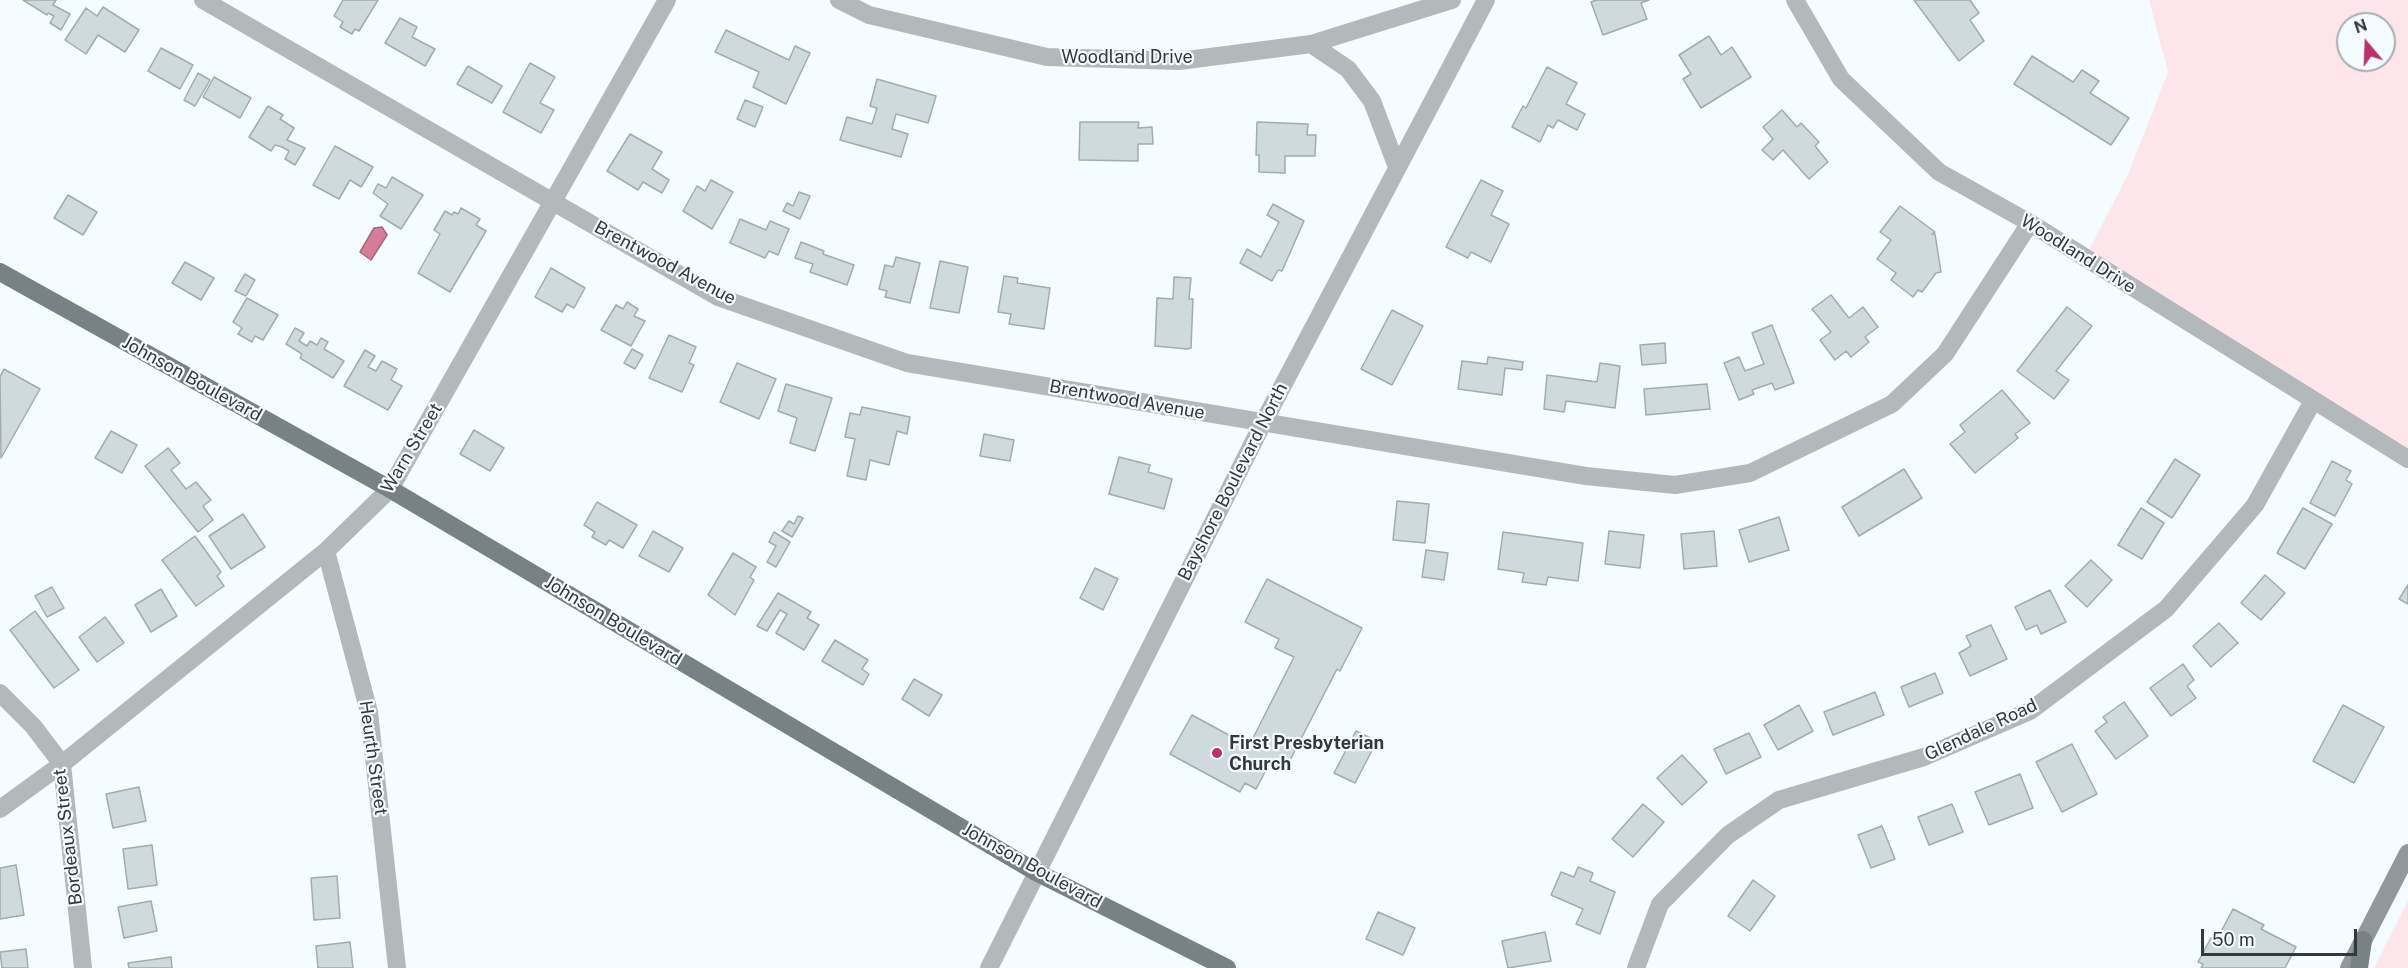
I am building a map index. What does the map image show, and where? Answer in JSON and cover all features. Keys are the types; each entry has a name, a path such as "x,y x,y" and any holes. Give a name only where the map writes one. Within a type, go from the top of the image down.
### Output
{"main road":[{"name":"Johnson Boulevard","path":"0,272 390,489 1036,872 1227,968"},
{"path":"2349,968 2408,854"},
{"path":"2360,968 2363,940"}],"street":[{"name":"Brentwood Avenue","path":"203,0 718,297 907,363 1587,476 1675,485 1750,473 1892,404 1945,354 2030,223"},
{"name":"Warn Street","path":"0,809 62,764 326,551 390,489 667,0"},
{"name":"Woodland Drive","path":"839,0 869,15 1047,57 1179,60 1311,44 1452,0"},
{"name":"Bayshore Boulevard North","path":"989,968 1263,423 1486,0"},
{"name":"Woodland Drive","path":"1795,0 1841,79 1939,172 2030,223 2408,459"},
{"path":"1311,44 1348,69 1372,100 1397,167"},
{"name":"Glendale Road","path":"1636,968 1660,904 1728,835 1779,800 1924,757 2030,711 2166,609 2255,505 2313,400"},
{"name":"Heurth Street","path":"326,551 369,712 398,968"},
{"name":"Bordeaux Street","path":"0,693 33,726 62,764 83,968"}],"shaded area":[{"path":"2149,0 2408,0 2408,459 2085,258 2129,172 2168,72"},
{"path":"382,227 387,235 371,260 360,252 374,228"},
{"path":"2408,901 2408,968 2374,968"}],"building":[{"path":"23,0 56,0 53,5 70,14 61,30 50,23 54,16 48,13 47,15"},
{"path":"343,0 378,0 359,31 355,29 352,34 340,27 343,22 334,16"},
{"path":"1596,0 1649,0 1641,3 1647,19 1603,35 1591,2"},
{"path":"1914,0 1970,0 1979,13 1970,20 1984,41 1959,61"},
{"path":"103,7 139,30 125,52 98,35 86,54 65,40 86,8 97,16"},
{"path":"400,18 417,27 412,37 435,49 425,66 385,43"},
{"path":"726,30 789,60 795,46 810,53 786,104 753,87 759,72 715,52"},
{"path":"1709,36 1721,55 1732,47 1751,77 1701,108 1683,79 1691,74 1679,55"},
{"path":"161,48 193,65 180,89 148,71"},
{"path":"2032,56 2073,82 2082,70 2099,81 2090,93 2129,118 2111,145 2014,84"},
{"path":"530,63 555,77 540,103 554,110 541,133 503,112"},
{"path":"468,66 502,86 492,103 457,84"},
{"path":"1547,67 1577,83 1566,104 1585,114 1577,130 1558,120 1553,128 1548,125 1540,142 1512,127 1523,106 1526,108"},
{"path":"198,73 210,80 195,106 184,100"},
{"path":"214,77 251,98 240,118 203,97"},
{"path":"877,79 936,96 928,123 896,114 892,129 908,134 901,157 840,140 847,117 872,124 877,108 870,106"},
{"path":"745,100 763,107 755,127 737,119"},
{"path":"268,106 283,115 280,119 294,128 287,140 305,148 295,165 285,159 289,151 275,145 271,151 249,137"},
{"path":"1782,110 1797,127 1801,123 1819,142 1815,146 1828,162 1809,179 1783,150 1773,160 1762,150 1773,139 1763,127"},
{"path":"1080,122 1139,122 1138,128 1152,127 1153,144 1138,144 1138,161 1079,160"},
{"path":"1257,122 1308,124 1307,135 1316,135 1315,156 1285,156 1285,173 1259,172 1259,155 1256,155"},
{"path":"630,134 662,152 652,169 669,180 662,193 643,182 638,190 607,171"},
{"path":"335,146 373,167 361,187 350,180 339,199 313,185"},
{"path":"392,177 423,195 401,229 380,216 388,204 373,193 378,184 386,188"},
{"path":"711,180 733,192 712,229 683,211 697,186 705,191"},
{"path":"1481,180 1503,191 1491,215 1509,224 1491,262 1471,252 1468,258 1446,247"},
{"path":"799,192 810,196 800,219 783,211 787,203 793,206"},
{"path":"68,195 97,212 83,235 54,218"},
{"path":"1273,204 1304,221 1282,271 1278,270 1272,281 1240,263 1247,249 1261,257 1279,222 1267,215"},
{"path":"1900,206 1935,232 1932,234 1935,234 1941,272 1936,273 1922,292 1918,290 1913,297 1891,280 1896,273 1877,259 1891,240 1880,232"},
{"path":"461,208 480,219 476,225 486,231 450,292 418,273 440,234 434,230 445,211 452,215 454,212 458,214"},
{"path":"740,219 766,230 770,221 789,229 778,255 769,251 765,258 730,243"},
{"path":"801,242 824,251 823,254 854,265 847,285 810,272 813,264 795,258"},
{"path":"896,257 920,263 910,303 885,297 887,291 879,289 885,265 893,267"},
{"path":"940,261 968,267 959,313 930,308"},
{"path":"185,262 214,278 201,300 172,283"},
{"path":"551,268 585,288 574,308 567,304 562,312 535,297"},
{"path":"245,274 255,280 246,296 235,291"},
{"path":"1004,276 1018,278 1017,283 1050,288 1044,329 1009,324 1011,314 998,312"},
{"path":"1174,277 1191,278 1189,299 1193,299 1191,348 1187,349 1155,346 1157,298 1173,299"},
{"path":"1831,295 1849,318 1863,307 1878,327 1865,337 1869,342 1851,357 1846,351 1835,360 1820,340 1831,332 1812,309"},
{"path":"247,298 278,315 263,340 255,336 252,342 238,334 242,328 233,322"},
{"path":"627,302 638,309 634,316 645,321 631,346 601,330 616,305 623,309"},
{"path":"2067,307 2092,326 2056,371 2069,380 2054,399 2017,371"},
{"path":"1392,310 1423,326 1392,385 1361,369"},
{"path":"1772,325 1794,383 1775,390 1772,383 1752,390 1754,394 1739,400 1724,363 1739,357 1745,371 1764,364 1752,333"},
{"path":"295,328 304,333 299,341 307,346 310,341 317,345 321,338 328,342 324,349 344,361 333,378 300,358 302,354 286,344"},
{"path":"669,335 696,347 689,363 694,365 682,392 649,378"},
{"path":"1665,343 1666,363 1642,365 1640,345"},
{"path":"632,349 643,355 635,369 624,363"},
{"path":"365,350 375,356 368,367 376,371 382,361 397,369 391,380 402,386 388,410 344,386"},
{"path":"1488,357 1523,362 1522,370 1505,368 1502,395 1458,389 1462,361 1487,364"},
{"path":"737,363 776,379 759,419 720,402"},
{"path":"1600,363 1620,366 1615,408 1566,401 1564,412 1544,409 1547,375 1597,382"},
{"path":"4,369 40,389 1,458 0,377"},
{"path":"786,384 832,398 815,451 790,443 797,418 778,411"},
{"path":"1707,384 1710,409 1646,415 1644,389"},
{"path":"2002,390 2030,423 2015,434 2018,438 1975,473 1950,444 1965,432 1960,425"},
{"path":"862,407 910,417 907,434 897,431 889,465 870,460 866,480 847,476 855,439 845,437 850,413 860,415"},
{"path":"474,430 504,448 490,471 460,454"},
{"path":"111,431 137,445 122,473 95,458"},
{"path":"984,434 1014,440 1010,461 980,456"},
{"path":"168,448 180,463 171,470 186,489 196,482 211,500 203,506 213,520 198,532 145,466"},
{"path":"1119,457 1150,465 1148,472 1172,479 1164,509 1109,494"},
{"path":"2175,459 2200,475 2172,518 2147,502"},
{"path":"2332,461 2351,471 2346,480 2352,484 2335,516 2310,503"},
{"path":"1904,469 1922,498 1859,536 1842,507"},
{"path":"1397,501 1429,504 1425,543 1393,540"},
{"path":"597,502 637,525 623,548 609,540 606,545 592,537 595,532 584,525"},
{"path":"2141,508 2164,523 2142,559 2118,545"},
{"path":"2303,508 2332,524 2305,569 2277,553"},
{"path":"243,514 265,547 231,569 209,536"},
{"path":"798,516 803,518 792,537 782,531 789,521 794,524"},
{"path":"1779,517 1789,550 1749,562 1739,530"},
{"path":"653,531 683,548 669,572 639,556"},
{"path":"1609,531 1644,535 1640,568 1605,564"},
{"path":"1714,531 1717,566 1684,569 1681,534"},
{"path":"774,532 790,542 776,567 767,562 776,546 769,542"},
{"path":"1503,532 1583,543 1578,581 1548,577 1546,585 1522,582 1524,573 1498,569"},
{"path":"195,536 221,572 217,576 224,586 196,606 162,560"},
{"path":"1426,550 1448,553 1444,580 1422,577"},
{"path":"733,553 756,567 750,577 754,580 735,615 708,595"},
{"path":"2091,560 2112,580 2087,607 2065,586"},
{"path":"1095,568 1118,579 1103,610 1080,598"},
{"path":"2265,575 2285,593 2261,620 2241,603"},
{"name":"First Presbyterian Church","path":"1267,579 1362,628 1340,671 1337,669 1286,768 1271,761 1256,789 1245,783 1240,792 1170,754 1192,715 1249,746 1294,657 1275,648 1279,639 1245,622"},
{"path":"2408,585 2408,604 2399,599"},
{"path":"52,587 64,608 47,617 35,596"},
{"path":"161,589 177,616 151,632 135,605"},
{"path":"2050,590 2066,622 2041,634 2037,625 2026,630 2015,607"},
{"path":"778,593 811,612 807,618 819,625 804,650 776,633 787,614 780,610 767,631 757,626"},
{"path":"35,611 79,670 54,688 10,630"},
{"path":"105,617 124,643 97,662 79,637"},
{"path":"2219,623 2238,643 2211,667 2193,646"},
{"path":"1991,625 2007,659 1970,676 1959,653 1971,646 1966,636"},
{"path":"835,640 868,660 862,669 869,674 863,685 822,661"},
{"path":"2183,664 2194,680 2187,686 2196,698 2171,716 2150,688"},
{"path":"1935,673 1943,693 1909,707 1901,687"},
{"path":"914,679 942,695 929,716 902,699"},
{"path":"1875,692 1884,715 1833,735 1824,712"},
{"path":"2124,702 2148,736 2116,759 2095,731 2107,722 2103,717"},
{"path":"1799,705 1813,731 1778,750 1764,725"},
{"path":"2343,705 2384,727 2354,783 2313,761"},
{"path":"1356,731 1377,741 1355,783 1334,773"},
{"path":"1749,733 1761,757 1726,774 1714,749"},
{"path":"2072,744 2097,794 2062,812 2036,762"},
{"path":"1682,755 1707,782 1682,805 1657,778"},
{"path":"2020,774 2033,808 1989,825 1975,792"},
{"path":"139,787 146,821 113,828 106,794"},
{"path":"1643,804 1664,822 1633,857 1612,839"},
{"path":"1952,804 1963,832 1929,845 1918,817"},
{"path":"1882,826 1895,859 1871,868 1858,835"},
{"path":"152,845 157,885 128,889 123,849"},
{"path":"16,865 24,915 0,919 0,868"},
{"path":"1578,867 1593,873 1590,881 1615,892 1600,934 1576,924 1583,909 1551,895 1561,872 1574,877"},
{"path":"337,876 340,918 314,920 311,878"},
{"path":"1753,880 1775,896 1750,931 1728,916"},
{"path":"151,901 157,931 124,938 118,907"},
{"path":"2233,909 2264,925 2261,929 2296,947 2285,968 2201,968 2203,964 2198,962 2211,938 2216,941"},
{"path":"1378,912 1415,928 1403,955 1366,939"},
{"path":"1545,932 1551,961 1508,968 1502,941"},
{"path":"350,942 353,968 318,968 316,946"},
{"path":"26,949 28,968 2,968 0,952"},
{"path":"171,957 172,968 129,968 128,963"}],"place":[{"name":"First Presbyterian Church","path":"1217,753"}]}
